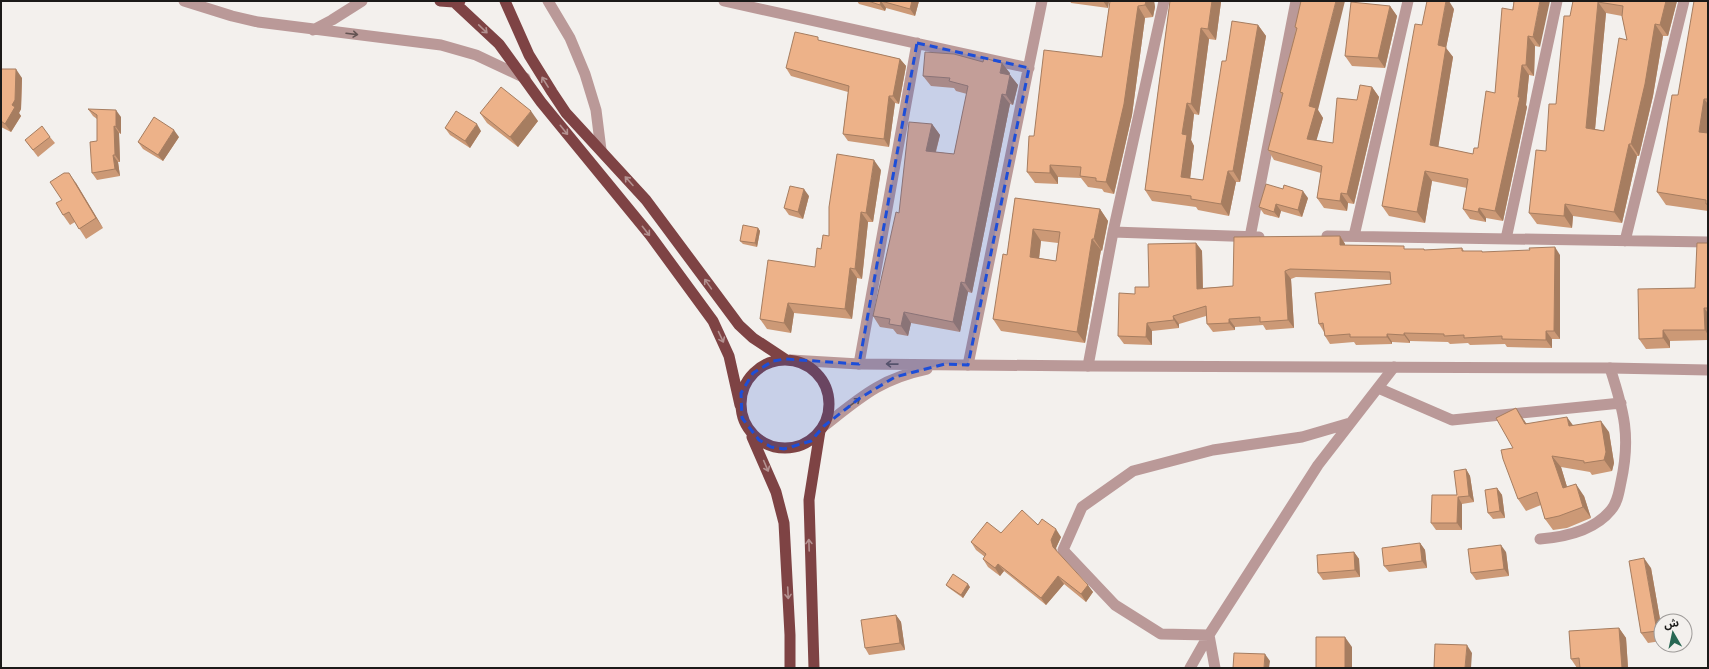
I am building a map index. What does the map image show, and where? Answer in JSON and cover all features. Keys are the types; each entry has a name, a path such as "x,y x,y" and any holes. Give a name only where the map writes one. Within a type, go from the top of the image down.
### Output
{"highway":[{"path":"440,1 457,2 499,44 541,102 650,235 713,321 729,356 742,418 765,464 776,492 784,523 790,635 790,668"},
{"path":"505,1 529,55 566,113 666,226 740,325 753,338 788,360"},
{"path":"740,405 741,393 746,382 753,373 762,366 773,361 788,360 805,364 816,373 825,384 829,398 829,412 822,428 809,500 814,668"},
{"path":"749,431 765,444 771,447 784,449 798,447 811,441 822,428"}],"street":[{"path":"184,1 232,16 313,30 447,46 476,55 524,78"},
{"path":"313,30 362,1"},
{"path":"548,1 570,38 585,74 596,110 600,150"},
{"path":"724,1 1029,68"},
{"path":"968,365 1042,1"},
{"path":"1088,366 1113,232 1164,1"},
{"path":"1250,237 1296,1"},
{"path":"1354,236 1408,1"},
{"path":"1506,239 1557,1"},
{"path":"1625,241 1684,1"},
{"path":"859,364 917,43"},
{"path":"1113,232 1272,237"},
{"path":"1316,236 1708,242"},
{"path":"788,360 859,364 1610,368 1708,370"},
{"path":"822,428 881,384 909,373 945,364"},
{"path":"1190,668 1209,635 1318,465 1394,367"},
{"path":"1540,539 1564,537 1592,526 1612,510 1617,501 1627,435 1621,403 1610,368"},
{"path":"1378,388 1452,420 1621,403"},
{"path":"1209,635 1161,634 1115,605 1063,550 1082,507 1133,471 1213,450 1302,437 1350,423"},
{"path":"1209,635 1215,668"}],"highlighted area":[{"path":"917,43 1029,68 968,365 945,364 895,377 860,398 824,426 811,441 784,449 771,447 759,440 742,418 741,393 753,373 773,361 785,359 859,364"}],"building":[{"path":"868,1 881,1 880,5"},
{"path":"881,1 912,1 910,9"},
{"path":"1110,1 1146,1 1145,5 1138,6 1124,104 1106,182 1096,181 1096,178 1080,176 1081,167 1050,165 1050,173 1027,172 1029,136 1034,136 1044,50 1102,57"},
{"path":"1170,1 1212,1 1208,29 1201,28 1191,104 1187,103 1182,134 1187,135 1181,177 1203,180 1222,61 1226,61 1232,21 1258,25 1233,171 1228,171 1221,204 1191,199 1191,196 1145,190"},
{"path":"1301,1 1336,1 1309,106 1316,108 1307,139 1333,143 1337,98 1357,100 1360,85 1372,87 1347,194 1341,193 1340,201 1317,198 1322,166 1268,150 1283,93 1280,92 1297,28 1295,27"},
{"path":"1427,1 1446,1 1438,45 1446,47 1430,145 1473,154 1474,148 1478,148 1486,91 1495,93 1502,8 1513,10 1514,1 1540,1 1533,37 1528,36 1526,65 1522,65 1518,97 1520,97 1495,211 1479,208 1478,212 1463,209 1468,179 1425,171 1417,212 1382,206 1415,24 1422,25"},
{"path":"1573,1 1666,1 1660,25 1655,24 1645,84 1631,144 1629,144 1614,212 1565,204 1564,216 1529,213 1536,150 1546,151 1549,104 1556,104 1564,16 1570,16","holes":["1598,2 1623,6 1622,16 1627,40 1619,38 1604,131 1586,128"]},
{"path":"1694,1 1708,1 1708,99 1704,99 1699,132 1708,133 1708,204 1706,204 1706,200 1657,192 1672,95 1678,95"},
{"path":"1351,2 1390,6 1378,58 1345,56"},
{"path":"795,32 818,37 818,40 900,59 893,96 889,96 884,139 843,134 849,86 786,68"},
{"path":"925,52 954,54 983,62 984,58 1002,63 1000,73 1010,75 1006,95 1002,94 965,283 961,282 953,322 904,312 901,326 889,324 890,319 873,316 896,212 899,213 909,122 932,124 926,151 954,154 968,86 949,81 950,78 923,76"},
{"path":"1,69 16,69 15,100 12,105 15,107 5,124 1,121"},
{"path":"501,87 531,111 510,137 480,113"},
{"path":"88,109 116,110 116,127 114,126 115,155 113,155 115,169 92,173 90,142 97,141 97,115"},
{"path":"456,111 477,124 465,141 445,128"},
{"path":"154,117 174,130 158,155 138,142"},
{"path":"42,126 50,137 33,150 25,140"},
{"path":"837,154 874,160 866,213 861,212 855,269 850,268 845,309 788,303 784,323 760,319 768,260 815,267 817,248 821,249 823,235 829,236 829,207"},
{"path":"64,173 69,173 96,218 79,229 69,212 63,215 56,203 62,200 50,182"},
{"path":"1266,184 1283,189 1284,185 1303,191 1298,210 1276,204 1274,212 1259,207"},
{"path":"790,186 804,189 798,212 784,208"},
{"path":"1015,198 1100,209 1094,239 1092,239 1077,332 993,319 1003,254 1007,255","holes":["1033,229 1060,232 1056,261 1030,257"]},
{"path":"743,225 758,228 755,243 740,241"},
{"path":"1340,236 1340,245 1404,246 1404,249 1424,250 1462,248 1462,251 1482,252 1530,250 1529,248 1555,247 1554,331 1546,331 1546,340 1502,339 1502,336 1464,338 1464,335 1444,336 1444,334 1404,333 1404,335 1387,334 1387,337 1350,337 1350,334 1325,336 1323,323 1319,324 1315,293 1391,284 1390,272 1290,269 1285,271 1288,320 1260,322 1260,317 1229,319 1229,323 1207,324 1206,306 1173,316 1174,320 1147,323 1146,337 1118,336 1119,293 1135,294 1135,287 1149,287 1148,244 1196,243 1197,289 1233,286 1234,237"},
{"path":"1697,243 1708,243 1708,308 1704,308 1705,330 1663,330 1663,338 1639,339 1638,289 1695,288"},
{"path":"1516,408 1525,424 1567,417 1569,426 1601,421 1606,452 1604,460 1584,463 1584,461 1552,456 1563,488 1576,484 1583,507 1559,516 1545,519 1537,492 1518,499 1501,450 1513,448 1496,418"},
{"path":"1466,469 1469,496 1458,497 1457,523 1431,523 1432,495 1457,495 1454,471"},
{"path":"1497,488 1500,511 1488,513 1485,490"},
{"path":"1022,510 1038,525 1042,519 1056,529 1051,540 1053,547 1088,585 1081,594 1058,576 1041,598 998,564 995,568 983,559 986,554 971,542 987,522 1001,533"},
{"path":"1420,543 1422,561 1384,566 1382,548"},
{"path":"1501,545 1504,569 1471,573 1468,549"},
{"path":"1354,552 1355,570 1318,573 1317,555"},
{"path":"1644,558 1654,613 1653,632 1641,633 1629,561"},
{"path":"953,574 968,584 961,595 946,585"},
{"path":"896,615 900,643 865,648 861,620"},
{"path":"1619,628 1622,668 1580,668 1579,658 1571,659 1569,631"},
{"path":"1316,637 1345,637 1345,668 1316,668"},
{"path":"1435,644 1467,645 1465,668 1434,668"},
{"path":"1234,653 1265,654 1264,668 1233,668"}]}
